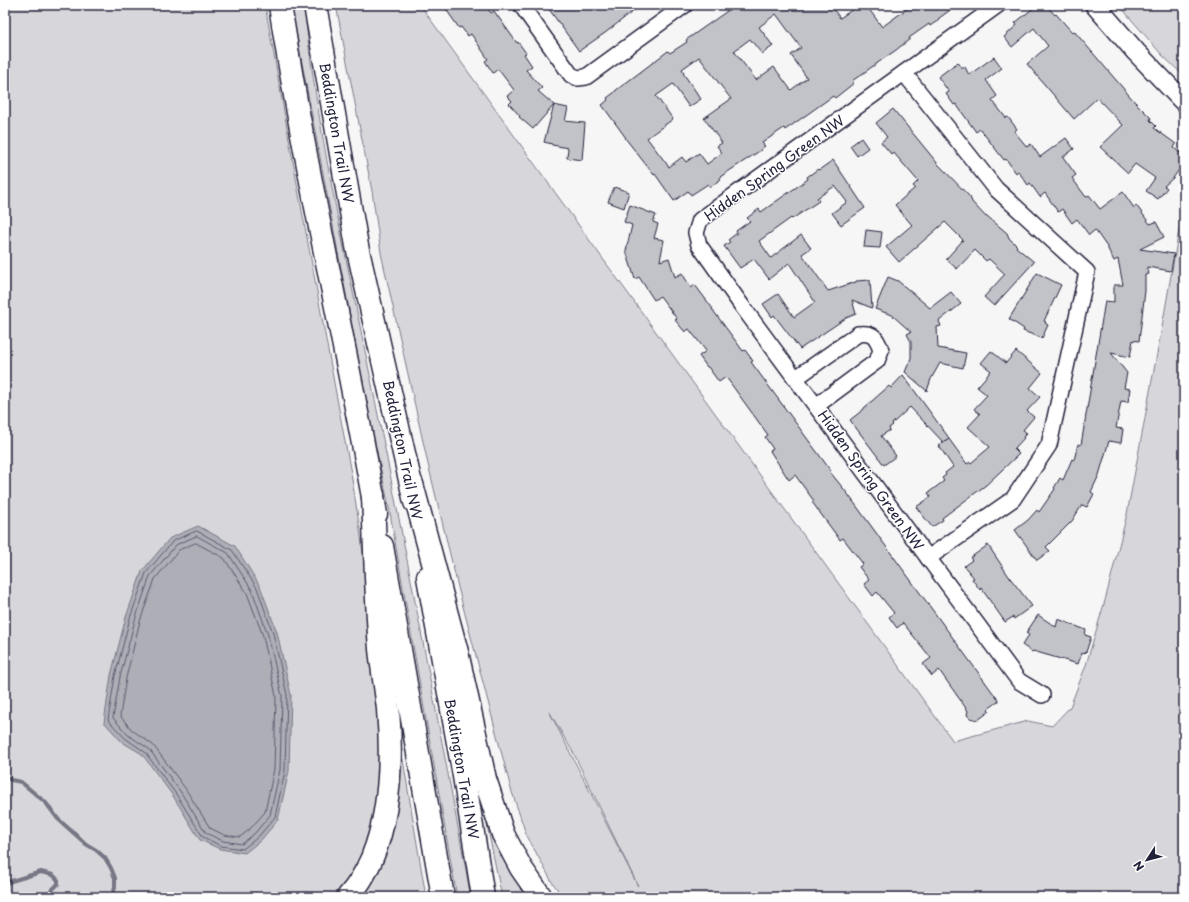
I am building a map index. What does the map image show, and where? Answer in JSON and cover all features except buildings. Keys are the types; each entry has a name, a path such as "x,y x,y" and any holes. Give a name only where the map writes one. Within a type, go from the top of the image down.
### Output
{"main road":[{"path":"280,5 289,66 315,203 373,495 443,897"},
{"name":"Beddington Trail NW","path":"315,5 357,246 412,484 483,897"},
{"path":"412,484 457,652 485,779 503,834 521,868 541,897"},
{"path":"348,897 364,873 374,852 386,807 390,777 388,710 380,650 373,495"}],"street":[{"path":"521,5 571,75 578,78 586,77 686,5"},
{"name":"Hidden Spring Green NW","path":"904,73 996,189 1087,272 1049,445 1013,499 928,558 742,306 699,245 696,233 700,220 998,5"},
{"path":"1095,5 1136,52 1184,102"},
{"path":"796,378 858,334 868,333 876,338 881,350 877,361 816,406"},
{"path":"928,558 1019,681 1042,695"}],"shaded area":[{"path":"5,5 265,5 352,479 368,591 380,749 375,819 366,848 353,873 335,897 5,897"},
{"path":"291,5 304,5 317,104 335,203 400,524 471,897 457,897 389,507 370,420"},
{"path":"336,5 420,5 953,741 1028,721 1052,726 1070,707 1086,665 1106,597 1127,514 1184,201 1184,897 563,897 552,882 526,834 511,789 460,595 428,464 381,253 372,191","holes":["549,711 574,754 638,886"]},
{"path":"1119,5 1184,5 1184,76 1162,55"},
{"path":"402,754 426,897 354,897 396,757"},
{"path":"483,806 532,897 502,897"}],"water":[{"path":"198,526 235,546 260,586 277,632 291,695 289,771 278,820 261,840 245,853 220,849 200,840 173,796 142,754 122,742 104,722 111,675 126,617 142,571 170,538"}],"waterway":[{"path":"5,776 11,780 21,782 46,803 58,819 86,844 105,858 115,878 115,888 111,897"},
{"path":"5,883 41,872 53,875 58,880 58,884 51,891 50,897"}]}
